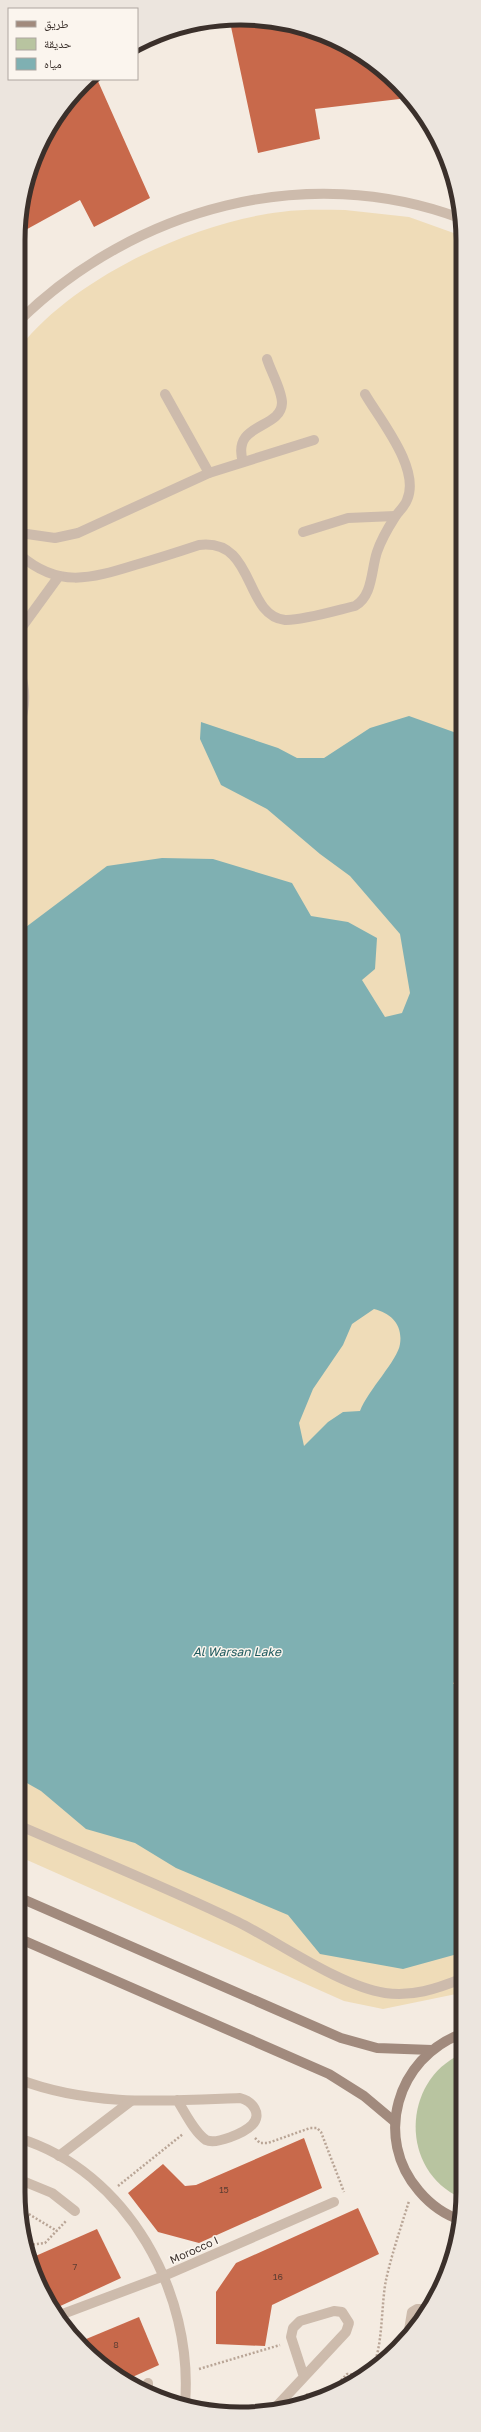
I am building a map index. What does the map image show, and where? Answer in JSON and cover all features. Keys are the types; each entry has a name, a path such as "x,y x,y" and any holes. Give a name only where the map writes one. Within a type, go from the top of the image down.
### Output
{"street":[{"path":"25,315 59,284 109,251 163,224 221,207 282,196 336,194 391,199 418,204 455,216"},
{"path":"243,462 240,451 243,440 275,415 281,407 281,398 266,359"},
{"path":"165,394 209,473"},
{"path":"25,559 32,564 59,576 88,578 103,575 199,545 214,545 227,550 238,560 266,609 278,618 293,620 348,608 360,603 368,592 378,549 395,516 407,501 410,492 410,472 365,394"},
{"path":"25,534 56,538 78,533 209,473 314,440"},
{"path":"303,532 348,518 395,516"},
{"path":"25,624 59,576"},
{"path":"25,1828 236,1921 358,1986 385,1993 412,1994 439,1988 456,1981"},
{"path":"25,1900 341,2038 377,2048 432,2050"},
{"path":"25,1941 329,2074 364,2096 395,2122"},
{"path":"454,2217 440,2210 414,2185 399,2155 395,2122 398,2102 406,2082 417,2065 432,2050 456,2037"},
{"path":"25,2081 63,2093 97,2099 131,2101 177,2100 245,2099 250,2102 256,2112 254,2122 251,2127 215,2142 205,2139 193,2125 177,2100"},
{"path":"59,2156 131,2101"},
{"path":"25,2140 44,2147 81,2170 108,2194 137,2227 164,2276 179,2320 186,2372 186,2400"},
{"path":"25,2181 52,2193 75,2211"},
{"name":"Morocco I","path":"63,2314 164,2276 334,2202"},
{"path":"410,2324 412,2312 417,2309 421,2309"},
{"path":"279,2404 304,2377 346,2332 348,2319 338,2310 300,2321 293,2328 293,2342 304,2377"}],"path":[{"path":"108,2194 193,2125"},
{"path":"251,2127 257,2141 264,2144 313,2127 319,2129 344,2192 342,2198 334,2202"},
{"path":"375,2360 379,2351 382,2307 386,2280 414,2185"},
{"path":"31,2245 44,2243 75,2211"},
{"path":"26,2212 57,2231"},
{"path":"186,2372 293,2342"},
{"path":"337,2384 347,2374 355,2374"}],"green space":[{"path":"456,2057 456,2195 441,2185 427,2168 418,2148 416,2126 419,2105 427,2085 441,2067"}],"sand":[{"name":"Al Warsan Lake","path":"345,210 409,217 456,234 456,1994 383,2009 344,2001 25,1859 25,342 43,322 72,298 104,276 138,257 211,227 247,218 281,212"}],"water":[{"name":"Al Warsan Lake","path":"409,716 456,733 456,1678 453,1684 456,1684 456,1954 403,1969 320,1954 288,1915 176,1868 135,1843 86,1829 41,1791 25,1782 25,927 107,866 162,858 213,859 292,883 311,916 348,922 377,938 375,969 362,980 385,1017 402,1013 410,993 400,934 350,876 320,854 267,809 221,785 200,739 201,722 278,748 297,758 324,758 370,728","holes":["374,1309 386,1313 398,1326 400,1331 400,1344 398,1351 389,1367 369,1394 360,1411 343,1412 328,1422 304,1446 299,1423 313,1389 343,1345 352,1324"]}],"building":[{"path":"231,25 255,25 283,29 323,41 360,61 383,78 403,99 315,109 320,139 258,153"},
{"path":"97,80 150,198 94,227 80,200 25,230 32,185 47,145 61,121 78,98"},
{"path":"304,2138 322,2188 199,2243 158,2232 128,2193 163,2164 185,2186 196,2185"},
{"path":"358,2208 379,2254 272,2305 265,2346 216,2344 216,2292 236,2263"},
{"path":"97,2229 121,2278 59,2307 47,2287 35,2256"},
{"path":"139,2317 159,2365 132,2377 98,2354 84,2340"}]}
